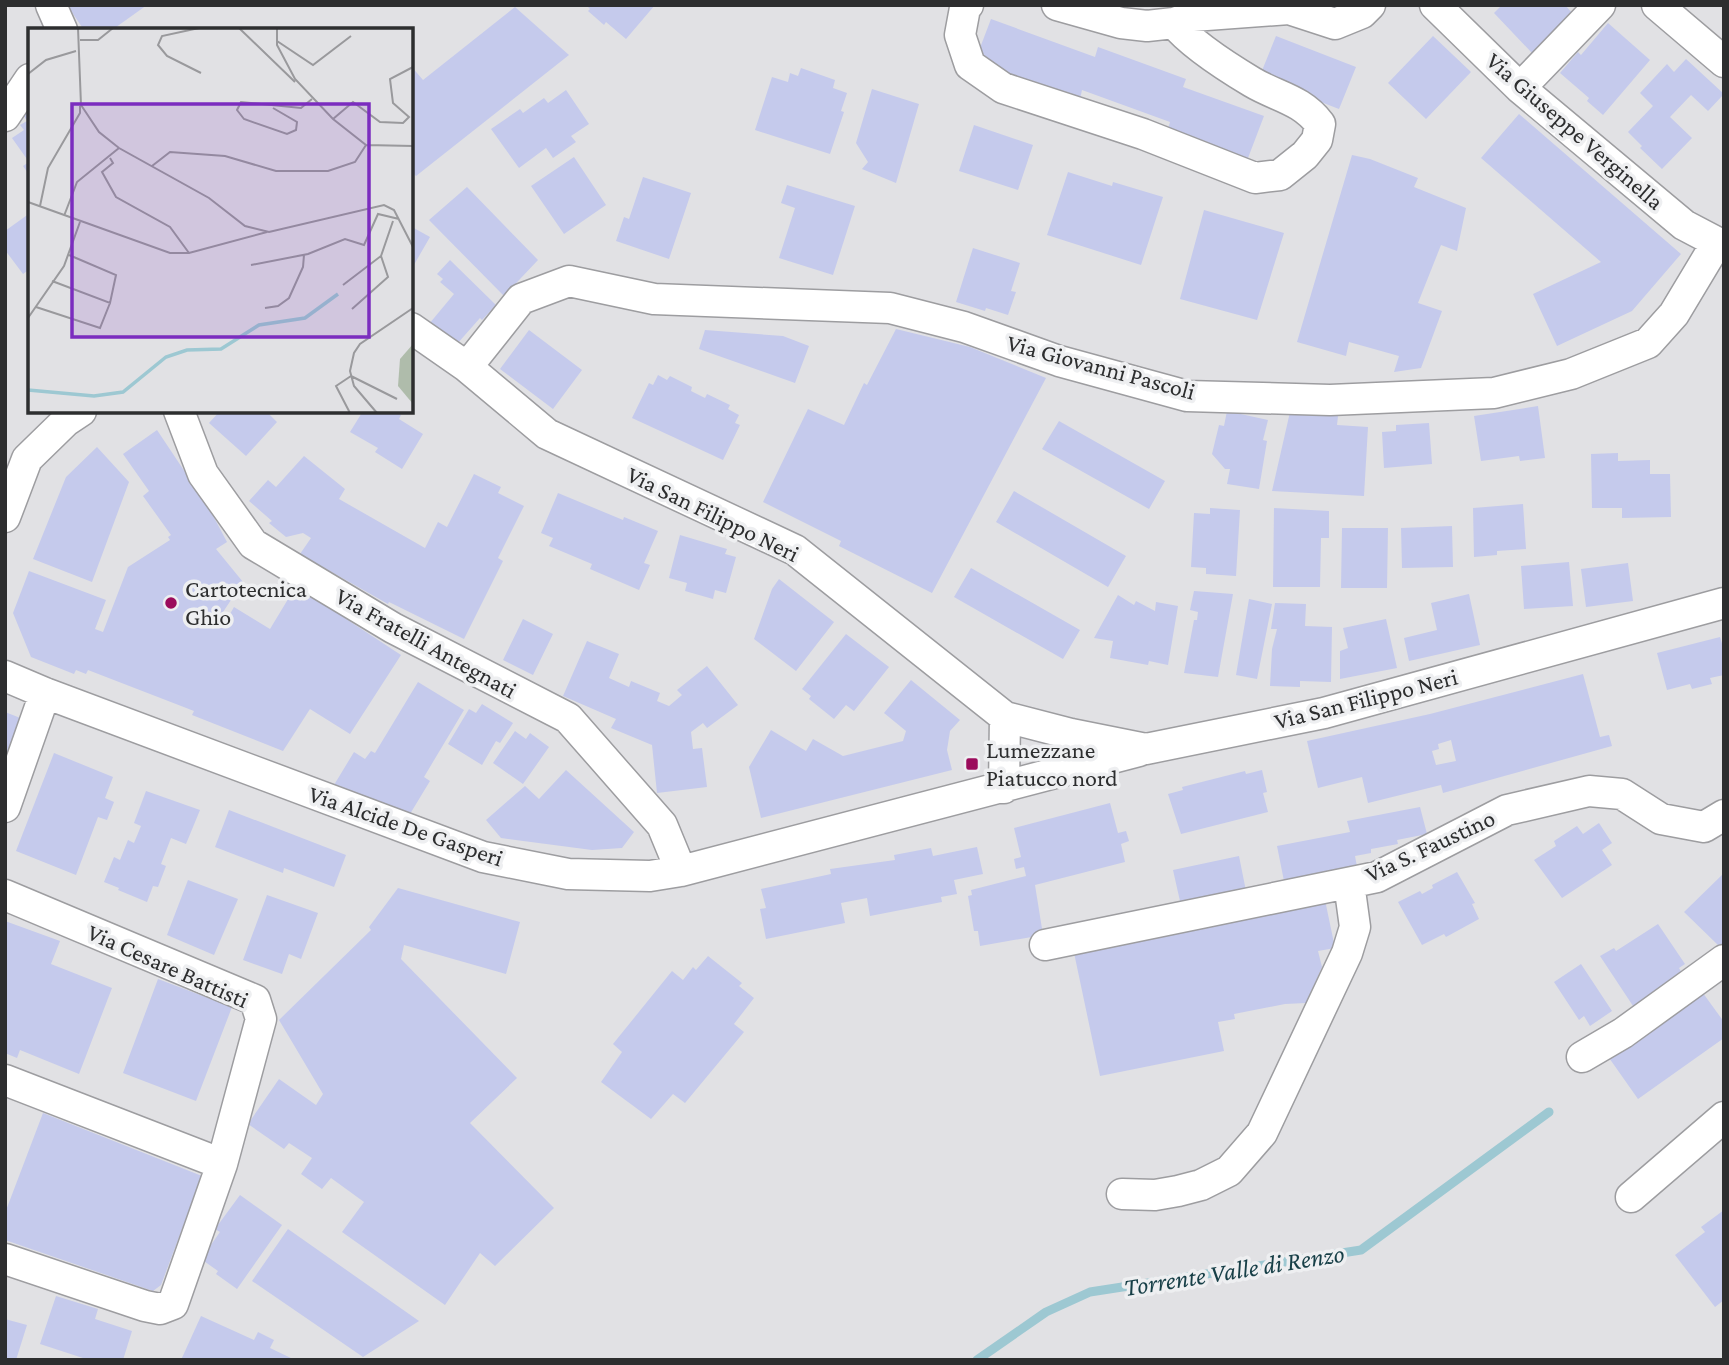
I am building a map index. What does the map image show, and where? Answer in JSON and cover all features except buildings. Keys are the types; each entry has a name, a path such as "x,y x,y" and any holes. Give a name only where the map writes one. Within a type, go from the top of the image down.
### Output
{"street":[{"path":"968,5 965,8 960,35 970,65 1003,88 1143,134 1255,178 1280,175 1305,155 1318,140 1320,124 1309,109 1252,82 1183,34 1174,23"},
{"path":"1057,5 1121,23 1147,26 1174,23 1194,16 1289,9 1335,24 1362,13 1370,5"},
{"name":"Via Giuseppe Verginella","path":"1435,5 1520,88 1684,225 1720,245"},
{"path":"1520,88 1600,5"},
{"path":"1657,5 1724,62"},
{"path":"5,116 28,82"},
{"name":"Via Giovanni Pascoli","path":"467,367 521,299 569,281 654,299 890,308 964,327 1059,360 1188,396 1330,400 1494,393 1571,374 1648,343 1674,314 1720,245"},
{"name":"Via San Filippo Neri","path":"413,329 467,367 547,434 795,550 1005,717 1146,749 1324,713 1724,603"},
{"path":"5,517 27,460 66,421 78,413"},
{"name":"Via Fratelli Antegnati","path":"180,413 203,474 253,544 393,628 568,718 662,825 681,871"},
{"name":"Via Alcide De Gasperi","path":"5,676 483,857 568,874 650,876 681,871 1146,749"},
{"path":"5,807 45,693"},
{"path":"1004,788 1005,717"},
{"name":"Via S. Faustino","path":"1045,945 1377,877 1507,810 1589,791 1622,794 1661,819 1704,827 1724,815"},
{"path":"1122,1194 1155,1195 1201,1185 1229,1171 1262,1133 1347,953 1355,927 1349,883"},
{"name":"Via Cesare Battisti","path":"5,895 255,1000 261,1019 222,1164 173,1304 160,1309 145,1306 5,1259"},
{"path":"1582,1057 1623,1033 1724,960"},
{"path":"5,1080 222,1164"},
{"path":"1631,1196 1724,1117"}],"waterway":[{"name":"Torrente Valle di Renzo","path":"977,1360 1046,1312 1090,1292 1361,1250 1549,1112"}],"place":[{"name":"Cartotecnica Ghio","path":"171,603"},
{"name":"Lumezzane Piatucco nord","path":"972,764"}]}
